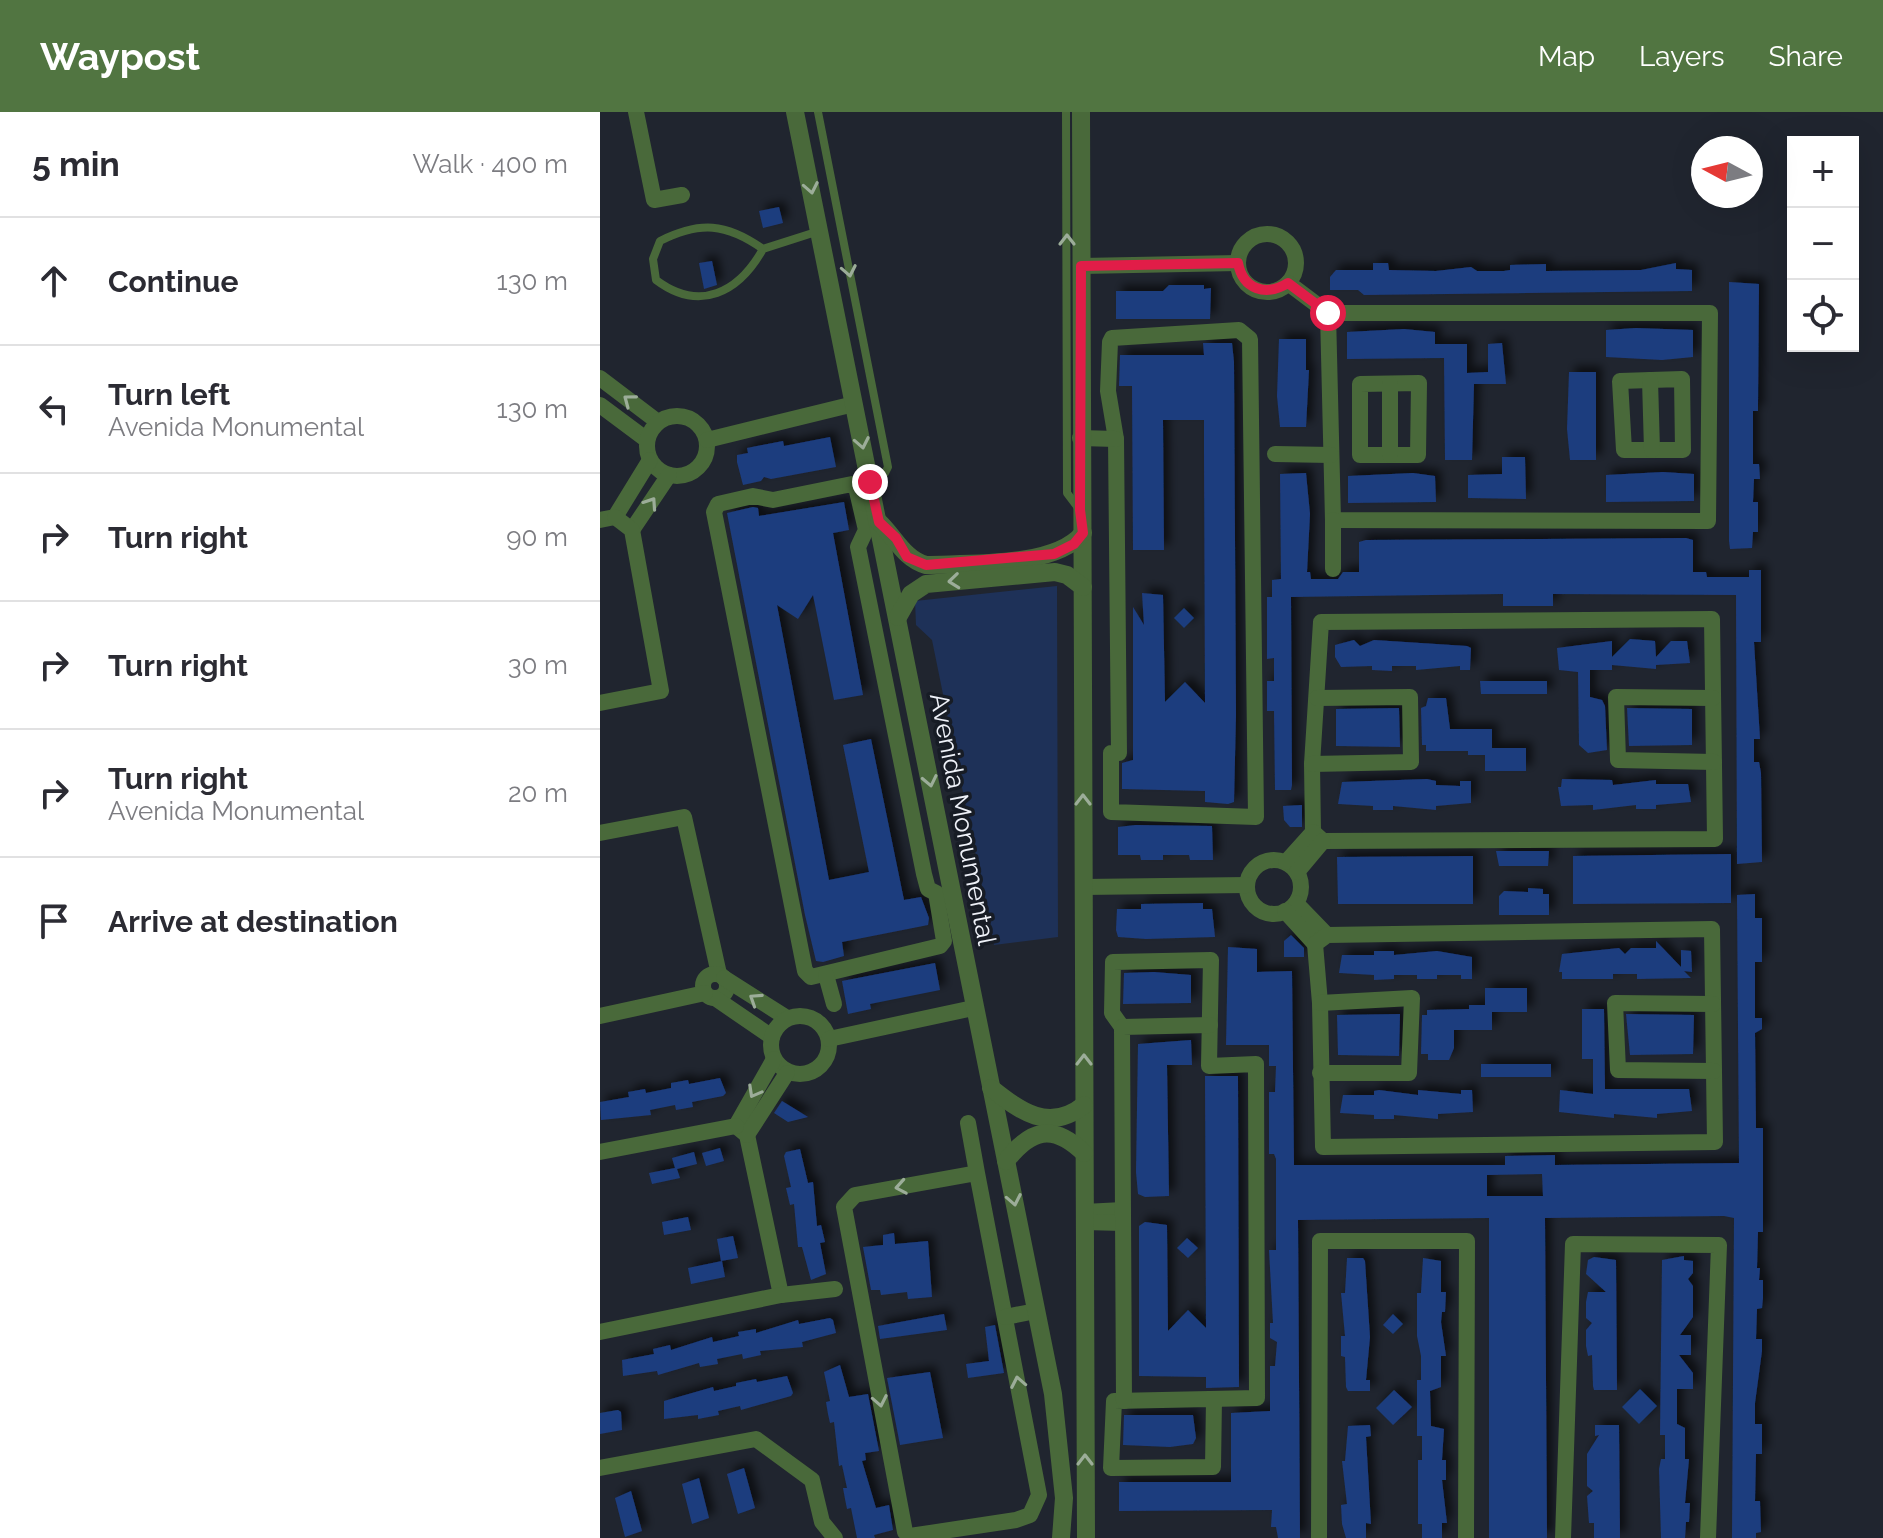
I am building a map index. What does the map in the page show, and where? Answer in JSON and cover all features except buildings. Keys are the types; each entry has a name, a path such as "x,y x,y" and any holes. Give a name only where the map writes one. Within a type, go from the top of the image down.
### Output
{"street":[{"path":"636,112 654,200 682,195"},
{"name":"Avenida Monumental","path":"795,112 1036,1311 1054,1409 1064,1498 1061,1538"},
{"path":"1081,112 1086,1538"},
{"path":"1264,233 1278,235 1290,244 1296,257 1295,271 1288,283 1267,292 1256,289 1240,274 1238,263 1241,249 1251,238 1264,233"},
{"path":"1081,266 1238,263"},
{"path":"1288,283 1328,313 1710,313 1708,521 1333,520"},
{"path":"1328,313 1333,569"},
{"path":"1239,330 1250,339 1256,817 1111,812 1111,753 1119,753 1116,439 1108,391 1112,338 1239,330"},
{"path":"600,378 658,422"},
{"path":"1682,379 1682,417 1683,450 1624,450 1620,381 1682,379"},
{"path":"1650,380 1652,450"},
{"path":"1419,383 1418,455 1360,455 1360,384 1390,384 1419,383"},
{"path":"1390,384 1390,455"},
{"path":"707,440 854,404"},
{"path":"600,405 647,440"},
{"path":"682,416 702,429 707,440 706,456 697,468 684,476 669,475 650,460 647,440 658,422 682,416"},
{"path":"1682,417 1708,416"},
{"path":"1331,419 1360,418"},
{"path":"1080,438 1116,439"},
{"path":"1275,454 1331,455"},
{"path":"632,530 608,519 650,460"},
{"path":"600,703 661,691 632,530 669,475"},
{"path":"844,485 856,487 866,530 858,547 889,709 924,874 928,889 936,893 944,941 940,946 811,977 805,971 714,518 718,504 753,496 773,500 844,485"},
{"path":"879,522 896,538 907,557 926,565 1054,554 1074,544 1083,533"},
{"path":"898,617 911,594 926,584 1055,572 1067,575 1083,587"},
{"path":"1291,867 1318,837 1312,764 1321,622 1712,619 1715,839 1318,837"},
{"path":"1312,764 1411,762 1410,697 1317,698"},
{"path":"1713,698 1616,697 1618,760 1714,762"},
{"path":"889,709 914,705"},
{"path":"895,733 919,727"},
{"path":"600,833 684,817 726,991 600,1016"},
{"path":"1269,860 1291,867 1301,881 1290,907 1264,913 1252,903 1247,885 1257,865 1269,860"},
{"path":"1083,887 1247,885"},
{"path":"1290,907 1321,940 1323,1147 1715,1142 1712,929 1321,940"},
{"path":"1124,1401 1122,1027 1112,1013 1113,962 1211,960 1209,1066 1256,1064 1257,1398 1124,1401 1114,1401 1111,1468 1213,1467 1214,1399"},
{"path":"826,975 834,1004"},
{"path":"721,976 787,1018"},
{"path":"710,995 772,1037"},
{"path":"1320,1003 1412,998 1409,1073 1320,1073"},
{"path":"1713,1004 1615,1003 1618,1070 1714,1071"},
{"path":"829,1039 973,1008"},
{"path":"774,1059 787,1073 809,1074 821,1067 829,1054 829,1039 824,1027 814,1019 800,1015 787,1018 772,1037 774,1059 742,1131 781,1295"},
{"path":"1122,1027 1210,1025"},
{"path":"600,1152 742,1131 787,1073"},
{"path":"991,1088 1024,1114 1045,1118 1073,1114 1084,1105"},
{"path":"968,1123 1039,1495 1034,1512 1016,1520 910,1536 905,1532 844,1207 855,1195 977,1173"},
{"path":"1006,1161 1024,1138 1043,1133 1069,1138 1084,1153"},
{"path":"1084,1217 1123,1216"},
{"path":"1319,1538 1320,1241 1467,1241 1466,1538"},
{"path":"1563,1538 1573,1244 1719,1245 1708,1538"},
{"path":"600,1332 781,1295 835,1289"},
{"path":"1005,1317 1036,1311"},
{"path":"600,1468 756,1439 807,1473 816,1488 822,1522 835,1538"},
{"path":"1016,1520 1019,1538"}],"lane":[{"path":"818,112 888,467 885,473 870,482"},
{"path":"1066,112 1067,493 1080,510"},
{"path":"763,249 744,235 716,227 688,227 660,241 653,259 656,280 674,293 705,296 734,286 749,273 763,249 819,231"}],"shaded area":[{"path":"1057,586 1058,937 994,945 932,640 916,625 915,601"}],"route":[{"path":"870,482 879,522 896,538 907,557 915,562 926,565 993,561 1065,550 1083,533 1080,510 1081,266 1238,263 1240,274 1256,289 1267,292 1288,283 1328,313"}]}
